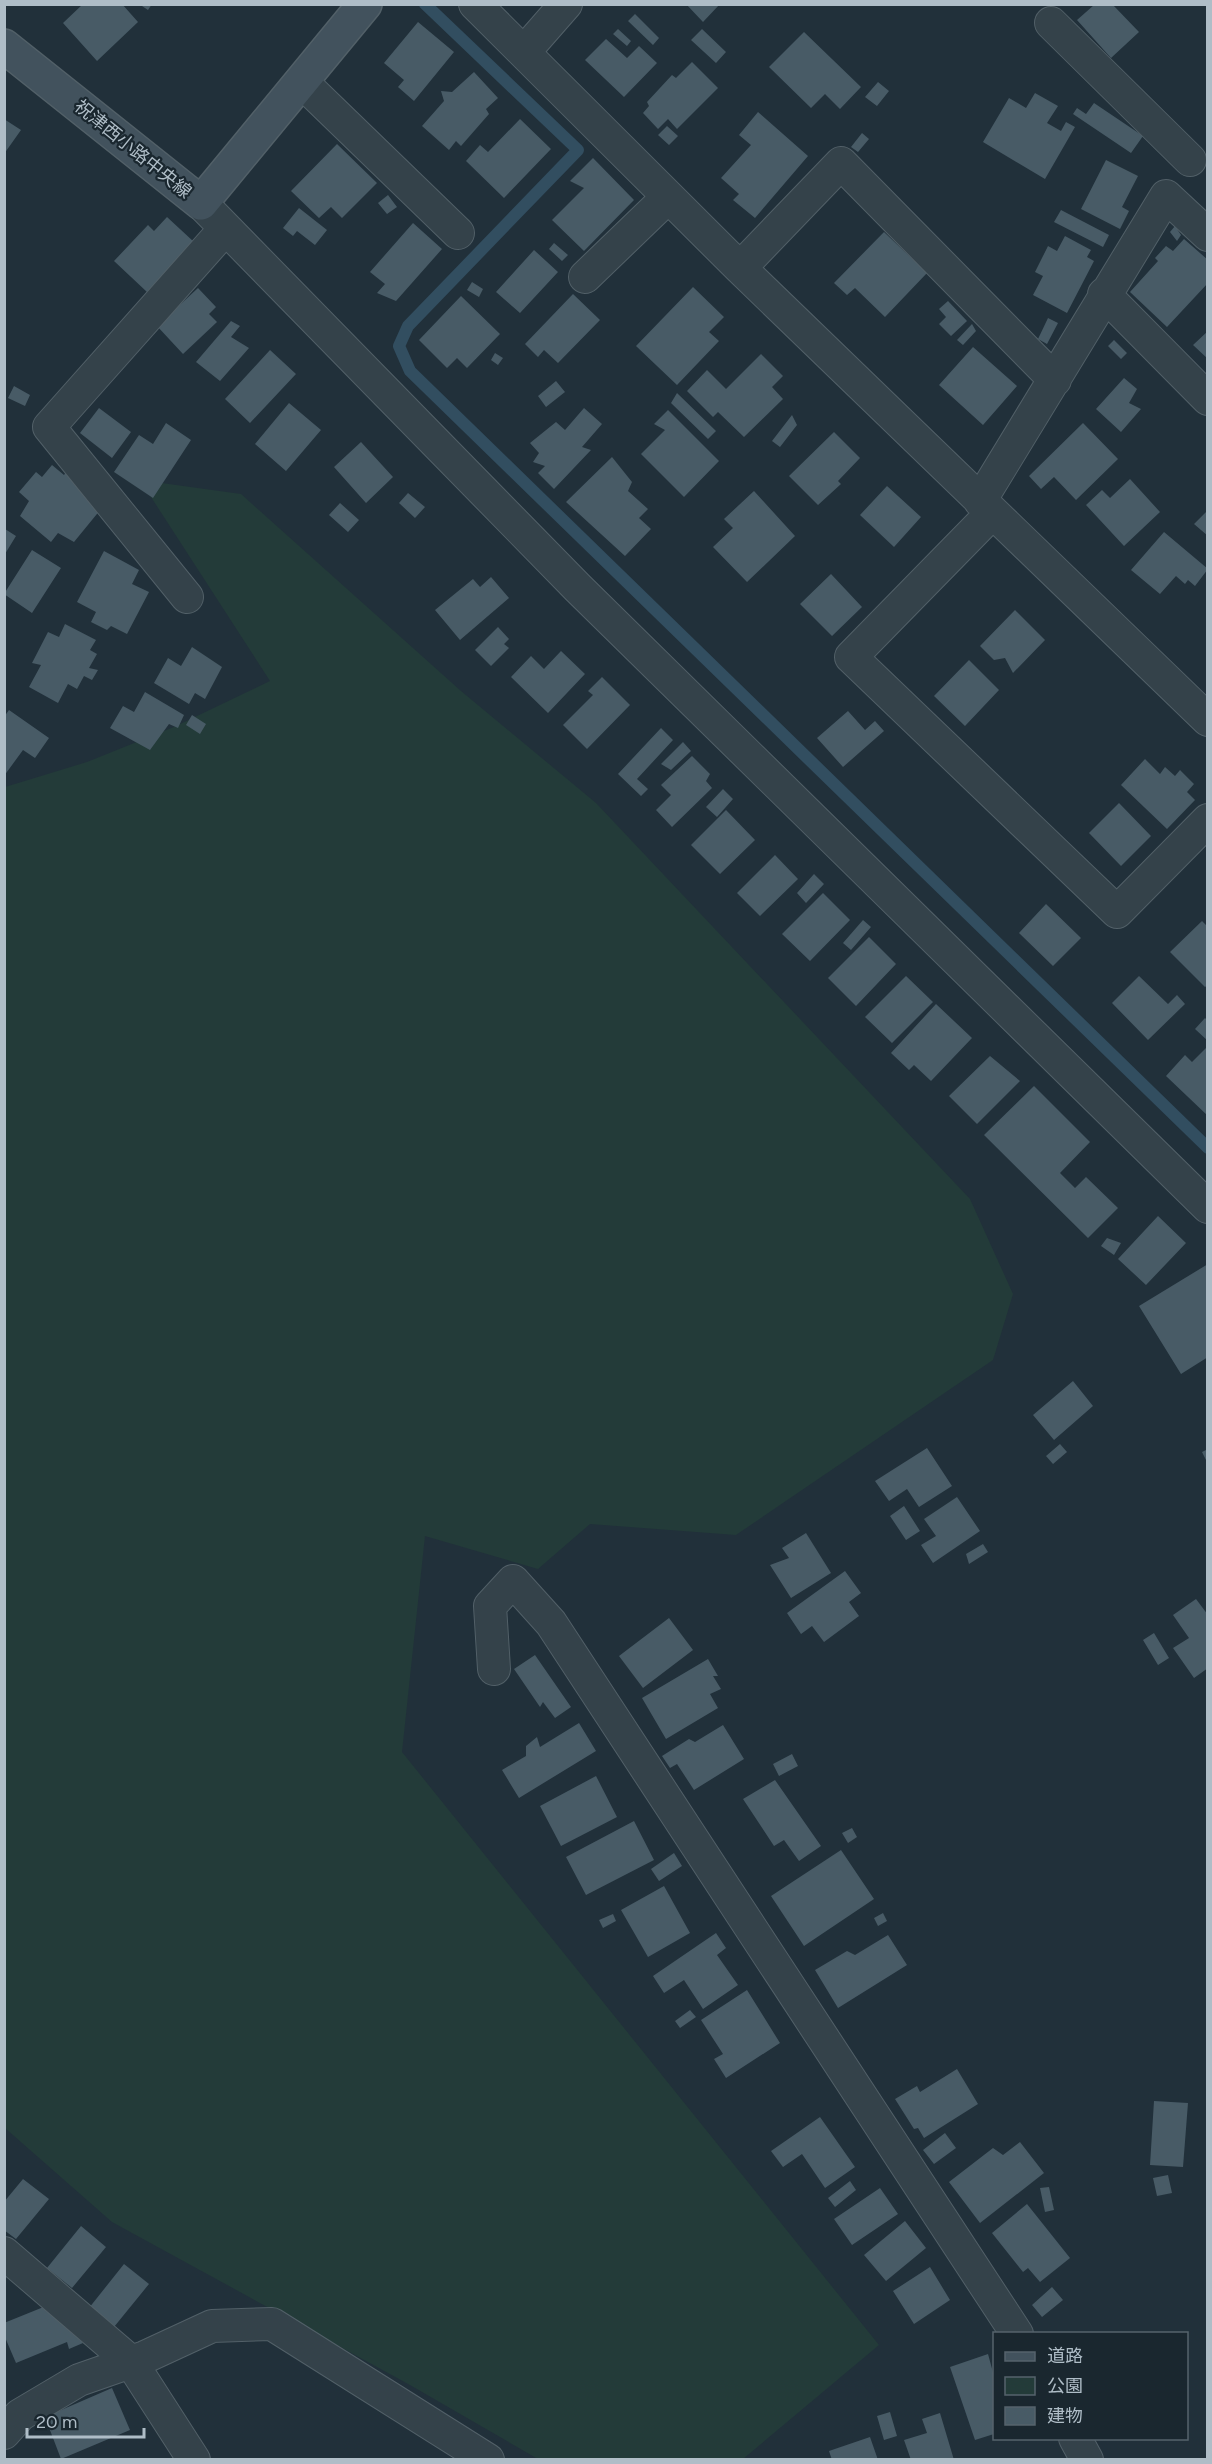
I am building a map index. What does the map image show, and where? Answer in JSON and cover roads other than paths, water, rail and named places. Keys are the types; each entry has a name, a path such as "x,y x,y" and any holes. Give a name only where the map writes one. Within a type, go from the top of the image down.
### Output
{"main road":[{"name":"祝津西小路中央線","path":"4,46 201,203 365,4"}],"street":[{"path":"475,4 740,268 1208,720"},
{"path":"524,52 566,4"},
{"path":"1051,22 1199,152 1166,196 1104,294 986,507 851,657 1117,912 1208,820"},
{"path":"302,82 458,233"},
{"path":"740,268 842,164 1055,380"},
{"path":"1166,196 1208,235"},
{"path":"585,277 668,197"},
{"path":"201,203 586,596 1208,1207"},
{"path":"187,597 49,427 225,229"},
{"path":"1104,294 1208,399"},
{"path":"494,1669 490,1606 513,1581 551,1623 1016,2332"},
{"path":"4,2253 131,2362 194,2460"},
{"path":"4,2433 20,2415 80,2380 131,2362 212,2326 272,2324 488,2460"},
{"path":"1076,2440 1087,2460"}],"waterway":[{"path":"425,4 578,150 408,326 399,346 410,371 1208,1148"}]}
